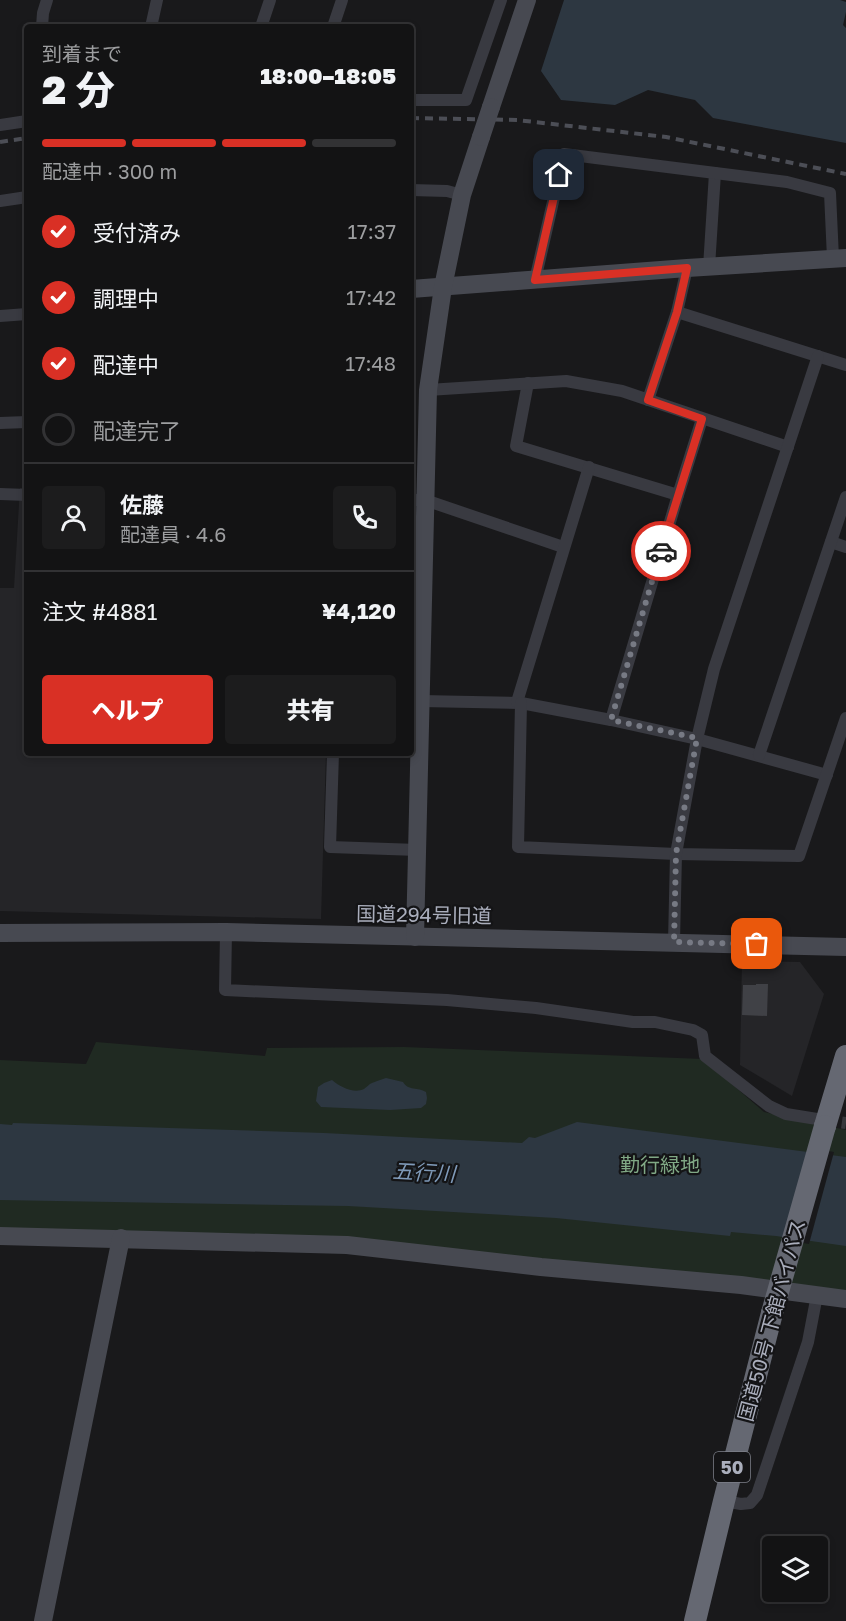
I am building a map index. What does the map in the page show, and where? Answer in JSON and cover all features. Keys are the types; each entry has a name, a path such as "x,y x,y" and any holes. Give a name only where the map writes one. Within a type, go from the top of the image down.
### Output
{"highway":[{"name":"国道50号 下館バイパス","path":"695,1621 723,1501 821,1123 846,1056"}],"street":[{"path":"42,24 47,0"},
{"path":"152,24 157,0"},
{"path":"262,24 270,0"},
{"path":"334,24 342,0"},
{"path":"414,100 466,100 501,0"},
{"path":"415,937 421,701 418,500 428,390 443,287 462,195 527,0"},
{"path":"0,125 24,121"},
{"path":"414,289 840,258 830,193 787,182 564,154 535,280"},
{"path":"708,267 715,172"},
{"path":"414,189 447,191 462,195"},
{"path":"0,201 24,197"},
{"path":"648,400 677,312 687,268"},
{"path":"677,312 846,365"},
{"path":"0,316 24,314"},
{"path":"674,942 676,854 697,738 714,669 818,356"},
{"path":"428,390 566,381 622,391 788,447"},
{"path":"528,383 516,446 678,495"},
{"path":"611,720 702,419"},
{"path":"0,423 24,422"},
{"path":"589,467 563,547 519,702 518,847 676,854 799,856 846,718"},
{"path":"0,495 24,495"},
{"path":"759,755 846,497"},
{"path":"418,500 563,547"},
{"path":"831,542 846,546"},
{"path":"421,701 519,702 697,738 827,775"},
{"path":"333,756 330,847 418,850"},
{"path":"226,932 225,990 447,1000 536,1008 633,1022 672,1025 693,1030 702,1035 705,1056 769,1106 786,1114 821,1123"},
{"name":"国道294号旧道","path":"0,933 226,932 846,947"},
{"path":"0,1236 347,1245 541,1267 741,1285 846,1299"},
{"path":"43,1621 121,1238"},
{"path":"723,1501 750,1503 757,1495 808,1342 817,1295"}],"shaded area":[{"path":"20,488 24,488 24,756 326,756 321,919 0,911 0,588 14,588"},
{"path":"742,961 800,962 824,994 792,1096 740,1065"}],"green space":[{"name":"勤行緑地","path":"96,1042 265,1056 267,1048 404,1047 703,1059 764,1112 846,1130 846,1291 0,1228 0,1060 86,1064"}],"water":[{"path":"564,0 840,0 846,2 843,25 846,28 846,143 713,118 695,100 648,90 615,105 561,100 541,71"},
{"path":"386,1078 403,1082 408,1087 426,1092 426,1104 421,1108 390,1110 321,1107 316,1101 318,1087 332,1080 356,1091"},
{"name":"五行川","path":"577,1122 846,1157 846,1246 731,1232 730,1236 556,1218 348,1206 0,1200 0,1124 324,1133 522,1143 529,1137 535,1138"}],"pier":[{"path":"811,1148 834,1152 809,1244 784,1240"}],"building":[{"path":"768,984 767,1016 742,1015 743,985"}],"tunnel":[{"path":"824,1120 846,1123"}],"railway":[{"path":"414,118 517,120 666,137 846,174"},
{"path":"0,142 24,138"}],"way so far":[{"path":"661,551 611,720 697,738 676,854 674,942 757,944"}],"route":[{"path":"559,175 535,280 687,268 677,312 648,400 702,419 661,551"}]}
